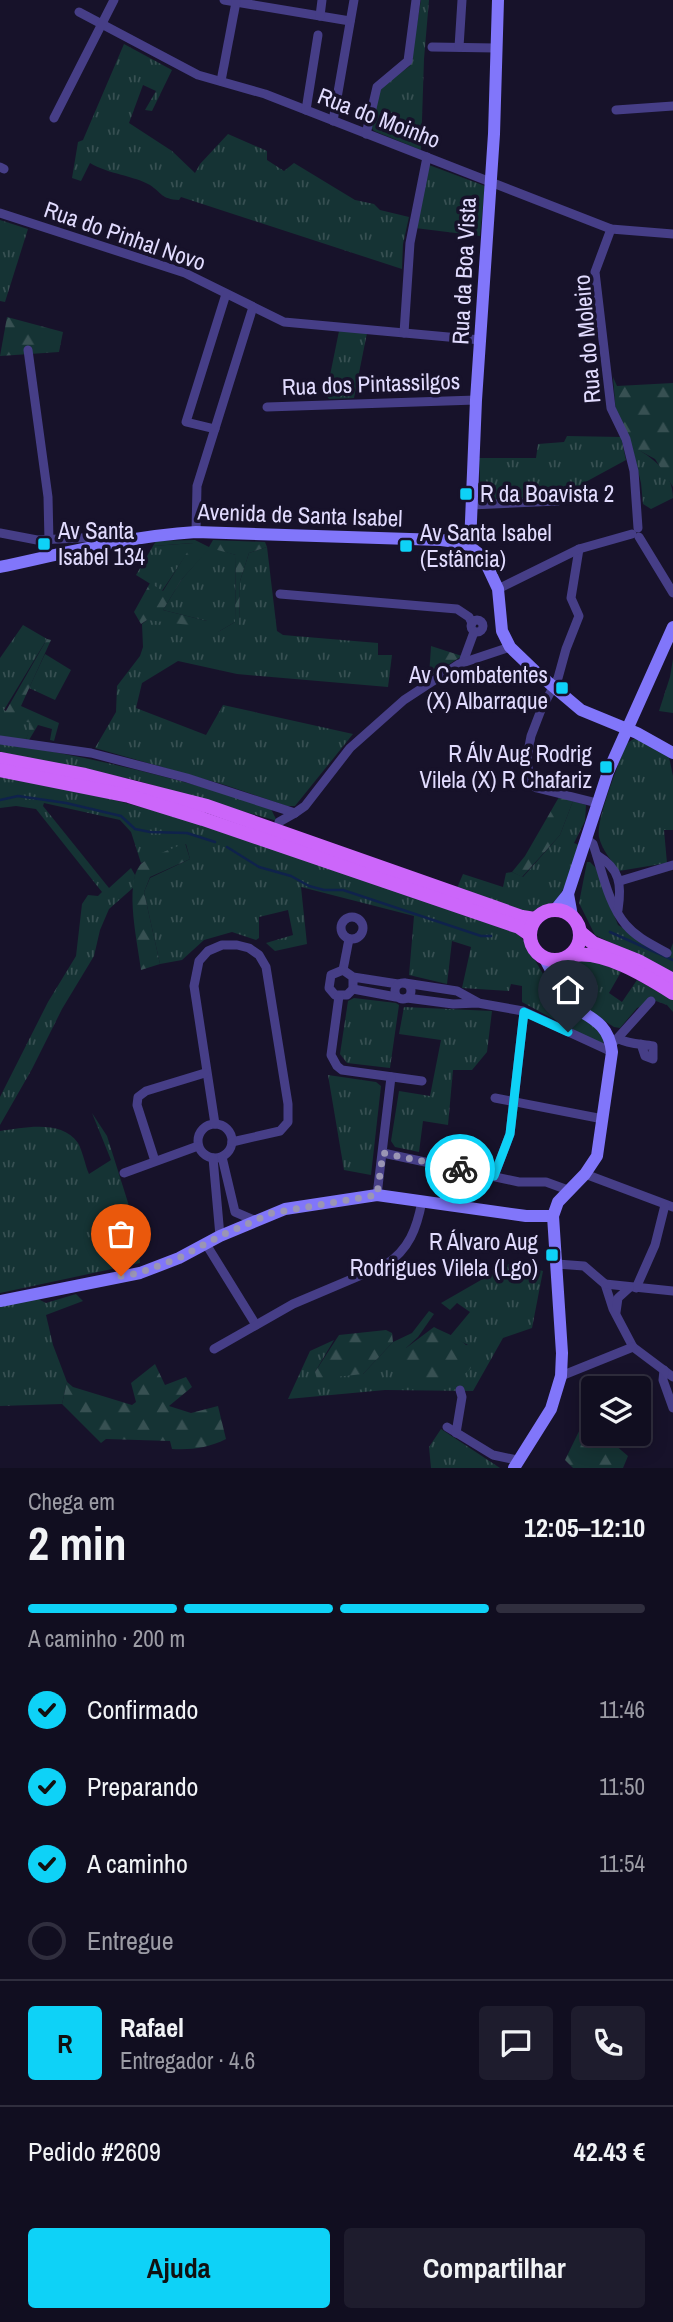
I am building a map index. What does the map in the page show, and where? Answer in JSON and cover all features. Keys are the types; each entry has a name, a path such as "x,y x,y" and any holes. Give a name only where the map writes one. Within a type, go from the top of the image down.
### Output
{"main road":[{"path":"0,759 85,775 207,806 522,918 536,919"},
{"path":"0,771 129,796 191,815 519,927 529,934"},
{"path":"673,979 622,954 601,947 581,933 572,916 555,910 536,919 529,934 533,949 545,959 565,958 581,953 598,956 673,993"},
{"path":"565,958 579,943 581,933"}],"street":[{"path":"54,118 114,0"},
{"path":"224,0 260,3 350,21"},
{"path":"320,16 322,0"},
{"path":"333,121 354,0"},
{"path":"366,134 377,86 408,61 416,0"},
{"path":"458,47 462,0"},
{"name":"Rua da Boa Vista","path":"470,545 476,400 491,181 498,0"},
{"path":"220,81 236,2"},
{"name":"Rua do Moinho","path":"79,12 182,69 306,110 611,229 673,234"},
{"path":"306,110 318,35"},
{"path":"432,47 496,48"},
{"path":"616,110 673,106"},
{"path":"404,333 410,243 427,157"},
{"name":"Rua do Pinhal Novo","path":"0,214 185,274 284,322 481,340"},
{"name":"Rua do Moleiro","path":"611,229 595,272 611,408 626,439 634,471 636,533"},
{"path":"215,429 186,422 226,294"},
{"path":"196,532 197,486 253,307"},
{"path":"28,350 48,497 49,541"},
{"name":"Rua dos Pintassilgos","path":"267,407 476,400"},
{"path":"471,505 558,501"},
{"name":"Avenida de Santa Isabel","path":"0,567 110,543 162,534 196,532 440,540 470,545"},
{"path":"0,533 49,541 100,537 110,543"},
{"path":"498,589 579,549 636,533 673,593"},
{"path":"470,545 484,557 498,589 502,631 510,647 581,710 627,729 673,753"},
{"path":"579,549 571,598 579,616 554,688 541,710 531,736 527,757 530,784 597,803"},
{"path":"280,594 457,609 469,617 473,627 479,632 482,625 501,621"},
{"path":"463,662 473,627"},
{"path":"555,910 568,894 597,803 673,627"},
{"path":"279,822 305,806 349,748 404,700 463,662 510,647"},
{"path":"0,740 91,753 187,778 295,813"},
{"path":"586,839 593,844 618,912 634,933 667,953"},
{"path":"597,855 610,864 620,881 618,912"},
{"path":"620,881 673,865"},
{"path":"568,894 572,916"},
{"path":"343,970 349,939"},
{"path":"215,1124 205,1073 194,986 199,961 208,951 222,945 248,948 259,955 269,978 288,1104 288,1122 280,1131 232,1142"},
{"path":"554,976 565,958"},
{"path":"545,959 554,976 558,995 599,1022 614,1045"},
{"path":"353,977 353,989 347,995 339,996 331,992 328,984 334,972 343,970 353,977 460,992 478,1003"},
{"path":"396,997 394,990 402,984"},
{"path":"402,984 410,986 411,992 407,999"},
{"path":"353,989 402,1000 478,1003 524,1012 614,1045 624,1042 640,1044"},
{"path":"456,1004 460,1000 460,992"},
{"path":"339,996 331,1055 334,1062 342,1070 422,1081"},
{"path":"447,1427 493,1455 516,1464 551,1409 561,1376 562,1353 553,1216 558,1202 585,1174 597,1156 614,1045 651,1001"},
{"path":"494,1176 510,1134 524,1012"},
{"path":"155,1161 137,1105 138,1097 146,1091 205,1073"},
{"path":"377,1195 391,1077"},
{"path":"495,1098 603,1119"},
{"path":"215,1124 229,1131 232,1142 229,1151 218,1158 204,1154 198,1146 201,1131 215,1124"},
{"path":"124,1172 198,1146"},
{"path":"383,1153 519,1182 546,1182 568,1190"},
{"path":"218,1158 235,1212 237,1228"},
{"path":"218,1158 220,1236"},
{"path":"585,1174 669,1206 655,1245 633,1288 618,1298 616,1314"},
{"path":"0,1301 139,1273 179,1258 237,1228 285,1209 377,1195 526,1216 553,1216"},
{"path":"214,1349 293,1304 396,1258 407,1245 418,1222 422,1201"},
{"path":"235,1212 256,1220"},
{"path":"220,1220 237,1228"},
{"path":"206,1244 256,1325"},
{"path":"557,1264 584,1266 605,1284 616,1314 633,1347 673,1377"},
{"path":"605,1284 673,1291"},
{"path":"561,1376 633,1347"},
{"path":"664,1370 663,1380 673,1408"},
{"path":"456,1433 460,1390"}],"green space":[{"path":"421,0 429,0 421,150 374,131 371,127 379,88 410,66"},
{"path":"124,44 172,70 152,111 145,110 156,91 143,85 129,123 172,151 195,173 228,134 267,151 267,160 284,171 294,163 355,200 409,217 403,244 402,269 181,197 179,200 169,198 144,182 90,163 81,181 72,178 78,142 83,140"},
{"path":"429,165 485,186 480,236 415,228"},
{"path":"0,220 28,229 5,302 0,301"},
{"path":"7,317 63,332 59,352 0,356"},
{"path":"339,331 367,333 354,398 329,399 326,395"},
{"path":"613,377 617,386 673,383 673,487 655,459 631,446 616,415"},
{"path":"567,436 621,437 626,460 580,485 579,495 481,501 479,458 536,458 538,444 564,442"},
{"path":"632,446 660,466 669,480 673,498 651,509 643,504"},
{"path":"195,540 209,547 213,540 265,542 267,547 249,553 240,581 239,624 220,636 218,632 235,622 236,555 210,548 182,579 163,610 207,621 206,627 147,620 141,624 134,612 150,583 163,591 193,543 153,546 156,541"},
{"path":"194,543 162,591 136,575 153,546"},
{"path":"210,547 236,555 235,622 218,632 239,624 240,581 249,553 267,547 277,631 283,635 378,643 378,655 392,655 388,687 237,674 178,661 142,683 136,708 206,735 223,705 353,734 295,806 287,806 225,785 95,748 116,712 117,686 140,656 143,647 142,624 147,620 207,621 163,610 182,579"},
{"path":"23,625 47,639 4,710 32,723 26,740 0,736 0,658"},
{"path":"47,639 51,640 21,706 59,723 54,741 50,740 52,729 38,725 29,740 26,740 31,723 3,716"},
{"path":"431,646 462,656 429,677"},
{"path":"45,654 71,670 55,700 29,688"},
{"path":"673,659 673,713 659,711"},
{"path":"635,738 669,757 673,776 673,830 664,830 667,863 619,871 602,846 599,828 604,804 626,744"},
{"path":"0,743 103,762 203,787 270,807 277,821 135,780 0,752"},
{"path":"0,777 99,796 220,828 515,932 522,938 546,979 553,999 594,1026 604,1037 603,1046 522,1002 522,986 511,984 509,991 462,988 471,947 452,941 447,984 409,975 414,916 301,887 307,944 275,951 266,943 293,935 288,910 259,917 259,938 256,940 232,932 204,940 182,960 160,964 144,892 150,878 190,859 186,844 141,863 131,832 120,820 44,803 43,806 109,888 131,868 135,875 134,887 109,909 100,930 94,956 62,1009 0,1125 0,1097 48,1002 76,956 82,904 88,895 98,896 102,892 36,809 16,806 0,808"},
{"path":"559,797 573,801 560,835 522,877 512,872 525,856"},
{"path":"573,801 586,805 585,821 574,843 579,845 568,879 563,890 548,906 524,911 457,888 463,874 503,887 506,873 512,872 523,877 560,835"},
{"path":"185,843 190,859 150,877 144,892 160,964 141,970 132,900 135,874 144,862"},
{"path":"587,862 596,868 618,925 668,956 673,943 673,973 595,935 579,903"},
{"path":"590,959 621,972 609,993 622,1002 637,980 673,1000 673,1012 667,1005 656,1001 637,1008 620,1028 614,1027 566,996 561,982 563,970 572,963"},
{"path":"354,998 399,1005 390,1068 347,1063 340,1054 348,1001"},
{"path":"404,1007 492,1011 487,1052 472,1070 453,1070 448,1125 423,1121 419,1152 395,1147 391,1141 399,1091 430,1096 441,1040 399,1034"},
{"path":"328,1075 376,1082 381,1086 371,1175 344,1170"},
{"path":"92,1113 107,1136 136,1228 140,1263 0,1293 0,1131 42,1127 71,1135 78,1143 89,1174 111,1160"},
{"path":"514,1261 535,1261 532,1268 543,1271 532,1328 503,1338 473,1391 385,1390 288,1399 310,1351 334,1340 315,1372 363,1374 393,1342 412,1333 429,1311 434,1314 418,1337 406,1348 468,1345 450,1336 470,1312 457,1303 450,1310 441,1303"},
{"path":"76,1294 83,1301 46,1315 53,1345 67,1382 62,1404 0,1406 0,1305 36,1298 46,1303"},
{"path":"434,1327 465,1344 473,1354 475,1361 470,1369 454,1384 407,1381 398,1372 396,1361 406,1348"},
{"path":"386,1330 392,1333 393,1342 363,1374 317,1379 315,1372 339,1335"},
{"path":"155,1364 165,1385 186,1377 192,1387 169,1406 191,1413 218,1406 226,1439 186,1449 172,1449 170,1441 106,1439 101,1443 62,1404 67,1382 73,1387 132,1405 136,1402 131,1383"},
{"path":"581,1427 581,1446 616,1446 628,1456 623,1468 573,1468 565,1460"},
{"path":"441,1429 500,1468 431,1468 429,1447"}],"waterway":[{"path":"0,800 18,796 66,803 121,816 135,829 187,833 215,842"},
{"path":"227,847 259,867 291,876 309,886 324,890 343,890 481,936 491,936"},
{"path":"610,932 673,960"}],"way so far":[{"path":"121,1276 139,1273 179,1258 272,1213 377,1195 383,1153 460,1169"}],"place":[{"name":"R da Boavista 2","path":"466,494"},
{"name":"Av Santa Isabel 134","path":"44,544"},
{"name":"Av Santa Isabel (Estância)","path":"406,546"},
{"name":"Av Combatentes (X) Albarraque","path":"562,688"},
{"name":"R Álv Aug Rodrig Vilela (X) R Chafariz","path":"606,767"},
{"name":"R Álvaro Aug Rodrigues Vilela (Lgo)","path":"552,1255"}],"route":[{"path":"460,1169 494,1176 510,1134 524,1012 568,1032"}]}
